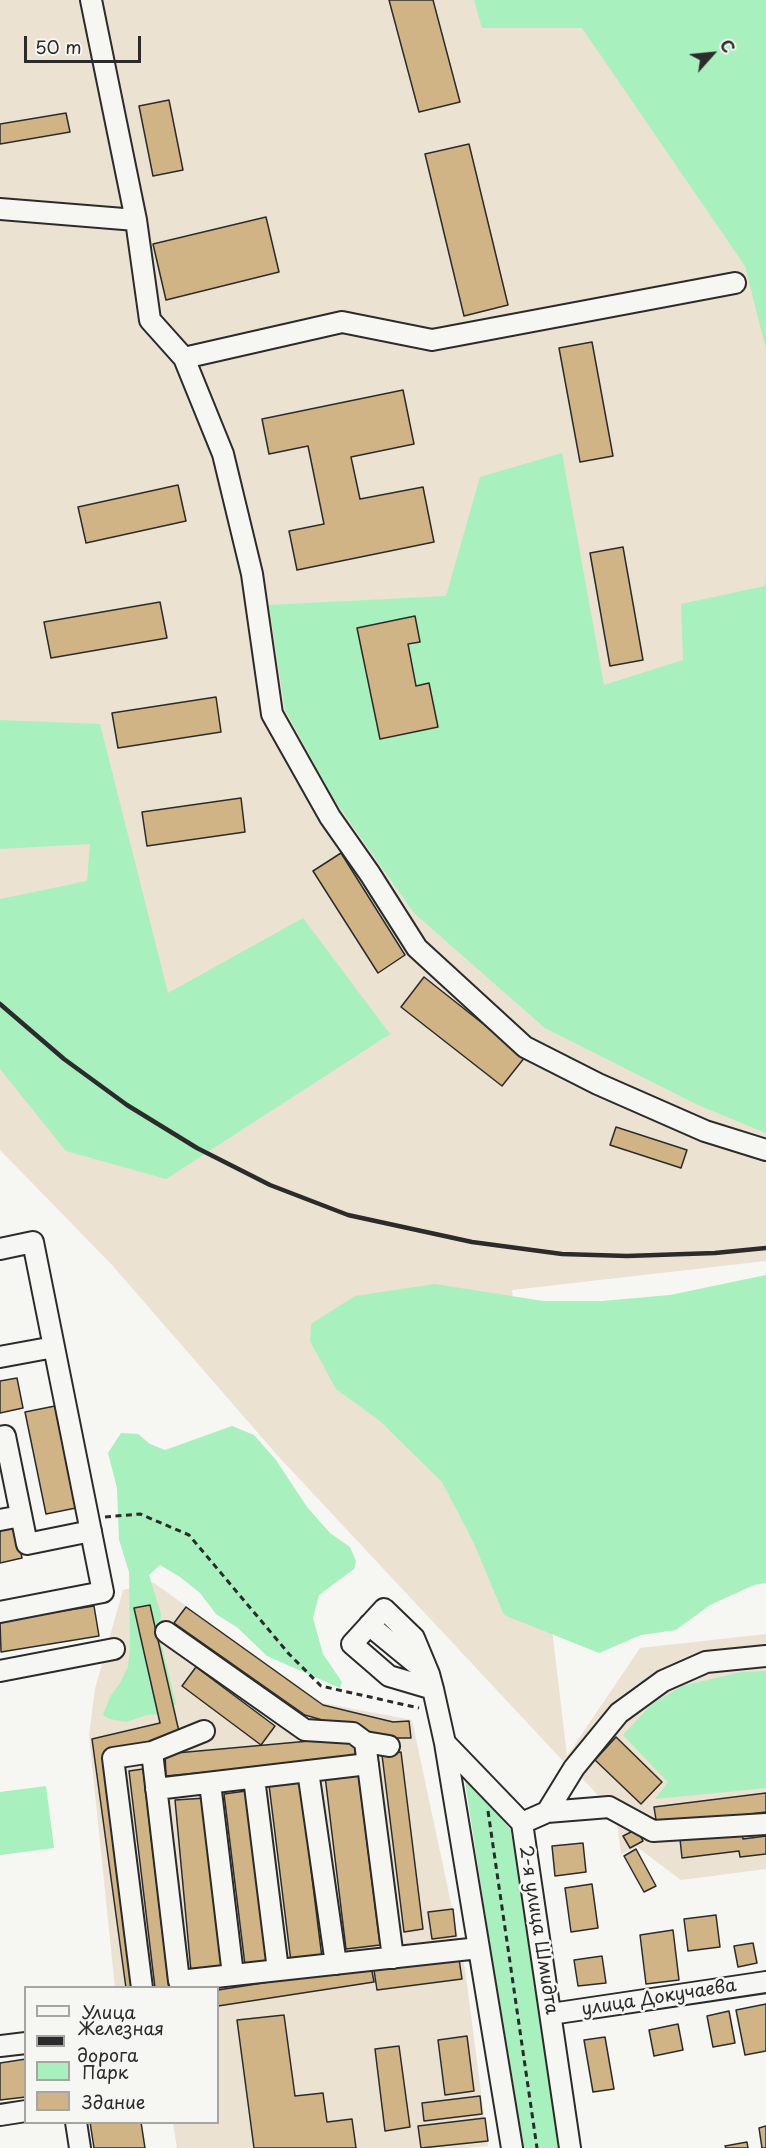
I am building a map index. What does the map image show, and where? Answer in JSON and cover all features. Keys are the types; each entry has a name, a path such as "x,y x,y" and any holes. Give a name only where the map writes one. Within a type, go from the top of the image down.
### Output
{"street":[{"path":"92,0 136,220 150,320 184,358 223,454 252,574 272,714 330,817 417,948 525,1047 598,1084 705,1131 766,1150"},
{"path":"0,209 136,220"},
{"path":"184,358 342,322 432,340 735,283"},
{"path":"0,1249 33,1242 103,1592 0,1612"},
{"path":"0,1357 54,1347"},
{"path":"0,1437 5,1436 27,1544 90,1525"},
{"path":"0,1520 21,1516"},
{"path":"431,1682 389,1676 352,1644 384,1609 414,1638 431,1682 445,1743 512,2148"},
{"path":"166,1632 305,1730 353,1733 365,1742 389,1746"},
{"path":"0,1671 114,1649"},
{"path":"547,1812 574,1767 618,1713 663,1681 706,1662 766,1656"},
{"path":"142,1986 113,1758 152,1752 204,1731"},
{"path":"365,1742 393,1958"},
{"name":"2-я улица Шмидта","path":"445,1743 522,1823 570,2148"},
{"path":"152,1752 179,1981 479,1948"},
{"path":"156,1789 368,1764"},
{"path":"308,1771 336,1964"},
{"path":"254,1778 278,1970"},
{"path":"210,1783 233,1975"},
{"path":"522,1823 547,1812 609,1807 653,1831 766,1824"},
{"name":"улица Докучаева","path":"551,2014 766,1982"},
{"path":"0,2046 24,2043"},
{"path":"0,2115 24,2111"},
{"path":"76,2124 80,2148"}],"path":[{"path":"90,1525 140,1514 189,1535 289,1654 321,1686 410,1703 439,1717"},
{"path":"487,1807 537,2148"}],"shaded area":[{"path":"0,0 726,0 766,67 766,1261 512,1290 567,1756 640,1648 766,1634 766,1869 681,1880 637,1847 621,1854 617,1822 609,1807 580,1776 567,1757 563,1761 278,1456 112,1265 0,1150"},
{"path":"154,1583 322,1703 412,1720 465,1969 488,2146 466,2148 177,2148 173,2124 219,2124 219,1986 115,1986 89,1735 95,1689 123,1590"}],"green space":[{"path":"474,0 766,0 766,349 745,266 582,28 482,28"},
{"path":"562,453 604,685 683,660 681,604 765,586 766,575 766,1133 698,1105 545,1028 414,913 333,798 285,710 269,605 446,596 480,477"},
{"path":"0,720 100,724 168,993 303,918 390,1034 166,1179 66,1151 0,1069 0,899 87,881 90,844 0,849"},
{"path":"766,1275 766,1583 754,1585 710,1605 676,1630 641,1635 599,1653 504,1615 473,1541 442,1482 379,1420 336,1389 310,1341 311,1324 355,1296 435,1284 543,1301 602,1301 670,1295"},
{"path":"232,1426 254,1435 276,1460 307,1507 330,1533 350,1547 356,1561 354,1569 319,1595 313,1618 323,1654 342,1682 340,1688 267,1656 238,1628 216,1614 200,1593 160,1565 149,1575 161,1614 160,1639 176,1704 164,1714 147,1715 126,1722 110,1719 103,1715 110,1697 128,1667 130,1649 129,1572 119,1540 117,1488 108,1453 121,1433 138,1434 150,1444 165,1450"},
{"path":"766,1671 766,1788 655,1799 668,1782 623,1735 652,1704 682,1686 741,1672"},
{"path":"464,1775 511,1830 559,2148 521,2148"},
{"path":"46,1786 54,1848 0,1855 0,1792"}],"building":[{"path":"389,0 433,0 460,102 419,112"},
{"path":"169,100 183,170 153,176 139,106"},
{"path":"66,113 70,132 0,144 0,124"},
{"path":"469,144 508,305 464,316 425,154"},
{"path":"266,217 279,272 166,300 153,244"},
{"path":"592,342 613,456 580,462 559,348"},
{"path":"403,390 414,444 351,457 360,499 423,487 434,542 297,570 289,531 324,524 308,446 269,454 262,419"},
{"path":"178,485 186,521 86,543 78,507"},
{"path":"623,547 643,660 610,666 590,553"},
{"path":"160,602 167,638 51,658 44,622"},
{"path":"415,616 420,642 408,644 416,686 429,683 438,727 380,739 357,628"},
{"path":"216,697 221,732 118,748 112,713"},
{"path":"241,798 245,832 147,846 142,812"},
{"path":"341,853 405,955 378,973 313,871"},
{"path":"424,977 525,1057 502,1086 401,1007"},
{"path":"616,1127 687,1150 681,1168 610,1145"},
{"path":"17,1378 23,1408 0,1413 0,1381"},
{"path":"55,1406 76,1508 46,1514 25,1412"},
{"path":"15,1524 22,1558 0,1563 0,1527"},
{"path":"150,1605 180,1736 107,1752 137,1986 126,1986 92,1739 160,1723 134,1608"},
{"path":"94,1606 99,1636 1,1652 0,1621"},
{"path":"186,1607 323,1705 393,1722 409,1721 411,1738 384,1738 305,1715 174,1623"},
{"path":"196,1667 275,1726 261,1745 182,1686"},
{"path":"354,1737 356,1758 166,1776 165,1754"},
{"path":"616,1737 662,1782 641,1804 595,1760"},
{"path":"401,1752 423,1929 404,1932 382,1755"},
{"path":"143,1769 169,1986 155,1986 129,1771"},
{"path":"358,1772 380,1945 346,1949 325,1776"},
{"path":"300,1781 322,1958 291,1962 269,1785"},
{"path":"246,1791 267,1962 245,1965 224,1794"},
{"path":"766,1793 766,1812 657,1826 654,1807"},
{"path":"206,1798 222,1968 191,1971 175,1800"},
{"path":"637,1829 643,1841 630,1848 623,1836"},
{"path":"742,1831 743,1839 766,1836 766,1854 740,1857 739,1851 682,1858 680,1839"},
{"path":"583,1843 586,1872 555,1876 552,1846"},
{"path":"636,1849 656,1886 644,1892 624,1856"},
{"path":"592,1884 598,1928 571,1932 565,1888"},
{"path":"453,1909 456,1936 432,1939 428,1912"},
{"path":"716,1915 720,1947 688,1951 684,1919"},
{"path":"673,1930 679,1980 646,1984 640,1935"},
{"path":"753,1943 757,1963 738,1967 734,1946"},
{"path":"602,1956 606,1983 578,1986 574,1960"},
{"path":"459,1959 462,1979 377,1990 374,1970"},
{"path":"371,1966 374,1982 219,2006 219,1990"},
{"path":"766,2004 766,2051 745,2055 736,2010"},
{"path":"729,2011 735,2043 713,2047 707,2016"},
{"path":"284,2015 295,2096 323,2093 327,2122 352,2119 356,2148 254,2148 237,2020"},
{"path":"678,2024 683,2050 654,2056 649,2030"},
{"path":"467,2036 474,2091 445,2095 438,2040"},
{"path":"605,2037 614,2089 593,2092 584,2040"},
{"path":"399,2046 410,2127 385,2131 375,2049"},
{"path":"24,2059 24,2097 0,2100 0,2063"},
{"path":"480,2096 482,2114 424,2121 422,2103"},
{"path":"485,2118 488,2141 421,2148 418,2126"},
{"path":"90,2124 141,2124 145,2148 94,2148"},
{"path":"766,2126 766,2148 762,2148 759,2128"},
{"path":"747,2142 748,2148 726,2148 725,2146"}],"railway":[{"path":"0,1004 64,1059 127,1105 197,1148 270,1185 348,1215 472,1242 562,1254 627,1256 715,1253 766,1248"}]}
